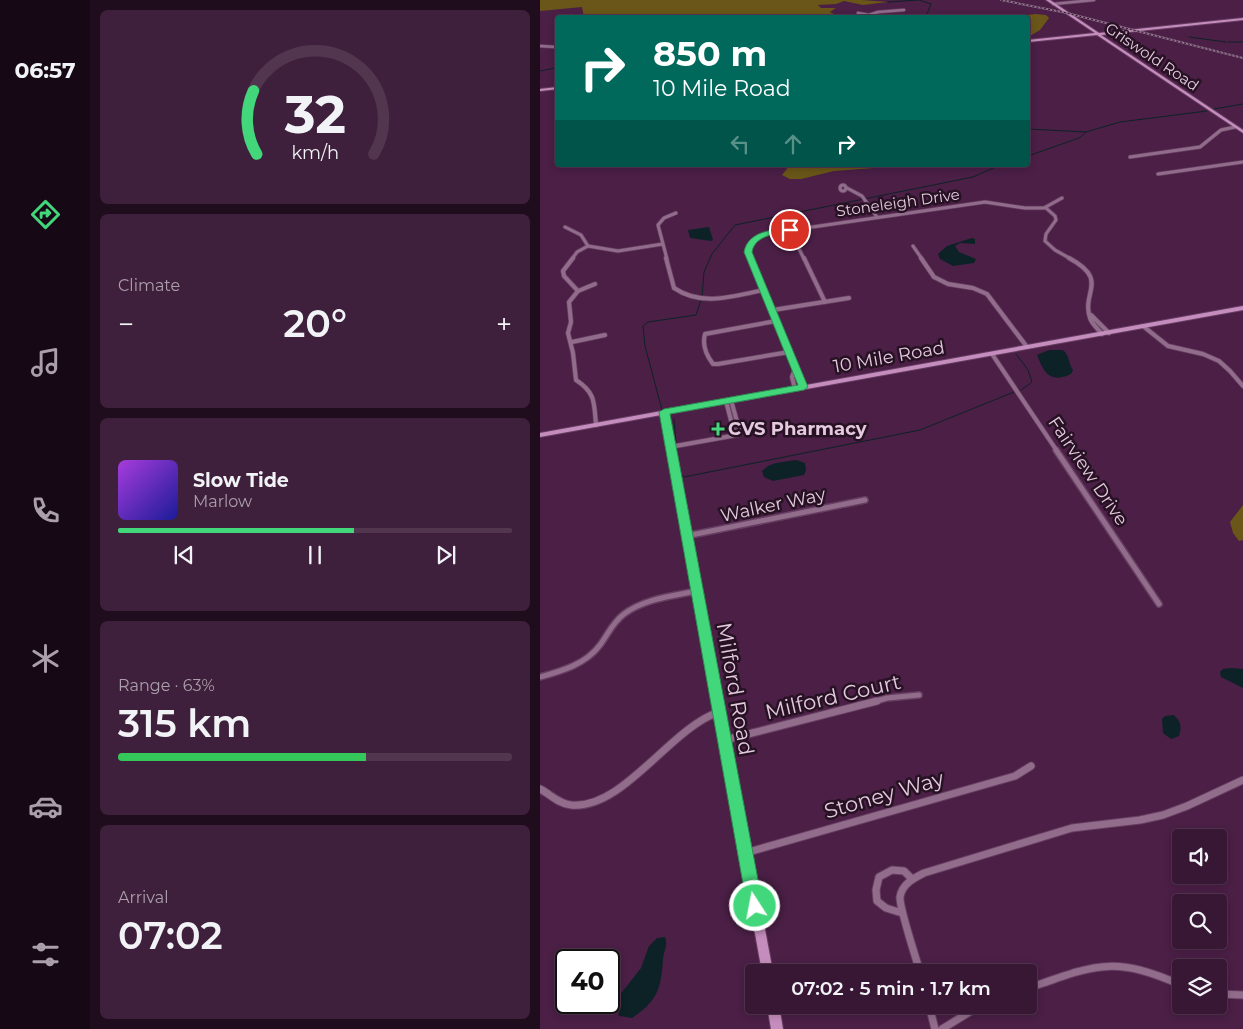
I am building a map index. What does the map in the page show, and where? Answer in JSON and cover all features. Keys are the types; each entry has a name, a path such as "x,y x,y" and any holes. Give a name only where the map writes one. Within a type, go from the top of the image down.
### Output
{"street":[{"name":"Griswold Road","path":"1048,0 1243,132"},
{"path":"1053,4 1094,0"},
{"path":"872,15 904,10"},
{"path":"858,13 865,15"},
{"path":"1030,41 1243,19"},
{"path":"540,46 555,46"},
{"path":"540,90 555,88"},
{"path":"1130,157 1200,147 1207,143 1216,132 1235,127"},
{"path":"1158,174 1243,162"},
{"path":"847,188 860,192 877,217"},
{"path":"1062,198 1046,208 1055,216 1056,220 1046,234 1045,241 1050,247 1081,266 1088,273 1093,283 1088,310 1091,315 1090,319 1106,333"},
{"name":"Stoneleigh Drive","path":"804,387 748,252 750,245 755,239 766,234 790,230 985,202 996,202 1030,209 1046,208"},
{"path":"676,213 664,218 658,224 674,288 682,295 693,299 709,300 764,290"},
{"path":"565,227 582,235 588,246"},
{"path":"790,230 825,302"},
{"path":"578,291 572,286 563,271 577,252 588,246 618,251 663,244"},
{"path":"913,246 938,280 973,288 987,294 1027,347"},
{"path":"595,284 578,291 569,302 571,322 568,333 572,342 576,380 588,388 593,397 596,424"},
{"path":"772,310 849,298"},
{"name":"10 Mile Road","path":"540,435 1243,308"},
{"path":"776,321 705,334 703,338 709,359 713,364 718,364 789,352"},
{"path":"1144,326 1168,346 1205,355 1219,362 1231,371 1243,386"},
{"path":"572,342 605,335"},
{"name":"Fairview Drive","path":"992,354 1159,604"},
{"name":"Stoneleigh Drive","path":"795,389 792,377 796,369"},
{"path":"670,447 737,435 739,429 728,401"},
{"name":"Milford Road","path":"664,412 766,964"},
{"name":"Walker Way","path":"686,536 865,500"},
{"path":"540,677 575,667 585,660 622,616 633,608 653,600 697,591"},
{"name":"Milford Court","path":"724,740 887,698 919,695"},
{"path":"540,789 571,806 582,806 602,799 630,779 695,723 706,716 719,712"},
{"name":"Stoney Way","path":"745,853 1015,776 1032,766"},
{"path":"918,964 902,913 900,898 903,887 912,879 924,873 1085,825 1136,821 1162,815 1194,804 1243,780"},
{"path":"902,913 886,908 877,901 876,890 879,878 892,870 904,871 912,879"},
{"path":"1037,985 1084,969 1104,965 1134,967 1162,975 1172,980"},
{"path":"1227,994 1243,995"},
{"path":"774,1014 777,1029"},
{"path":"932,1014 936,1029"},
{"path":"942,1029 966,1014"}],"shaded area":[{"path":"540,0 862,0 888,2 863,5 844,1 836,4 818,5 821,8 836,8 830,12 836,15 583,15 582,7 540,11"},
{"path":"1035,14 1046,15 1049,18 1040,30 1030,36 1030,15 1027,15"},
{"path":"788,167 887,167 834,171 801,179 790,179 782,175"},
{"path":"709,227 713,240 690,238 688,230"},
{"path":"972,238 975,239 975,244 960,243 955,246 959,252 976,259 974,263 953,266 940,259 938,254 947,246"},
{"path":"1049,350 1063,350 1065,352 1073,370 1071,374 1058,378 1045,372 1037,355"},
{"path":"796,460 805,463 806,470 804,475 773,481 764,477 762,471 768,466"},
{"path":"1243,505 1243,540 1239,541 1233,533 1230,522"},
{"path":"1223,669 1243,669 1243,688 1221,677 1220,672"},
{"path":"1174,715 1180,724 1180,729 1179,736 1171,739 1163,733 1162,719 1165,716"},
{"path":"665,937 666,946 661,978 653,1000 632,1018 619,1016 620,995 641,968 649,946 657,938"}],"waterway":[{"path":"888,2 919,0 931,4 925,15"},
{"path":"1189,37 1226,42"},
{"path":"1228,42 1243,42"},
{"path":"540,71 555,68"},
{"path":"1214,109 1243,104"},
{"path":"1086,132 1120,122 1207,111"},
{"path":"1030,129 1086,132"},
{"path":"1030,155 1079,138 1086,132"},
{"path":"702,296 704,272 712,254 735,225 973,177 996,167"},
{"path":"662,410 645,346 643,326 648,322 696,315 701,300"},
{"path":"1016,354 1028,370 1032,382 1021,390"},
{"path":"678,473 684,477 920,430 1014,392"},
{"path":"674,419 676,444"},
{"path":"676,448 677,462"}],"railway":[{"path":"1001,0 1067,13 1243,58"}],"place":[{"name":"CVS Pharmacy","path":"718,429"}],"route":[{"path":"755,906 664,412 804,387 748,252 750,245 755,239 766,234 790,230"}]}
